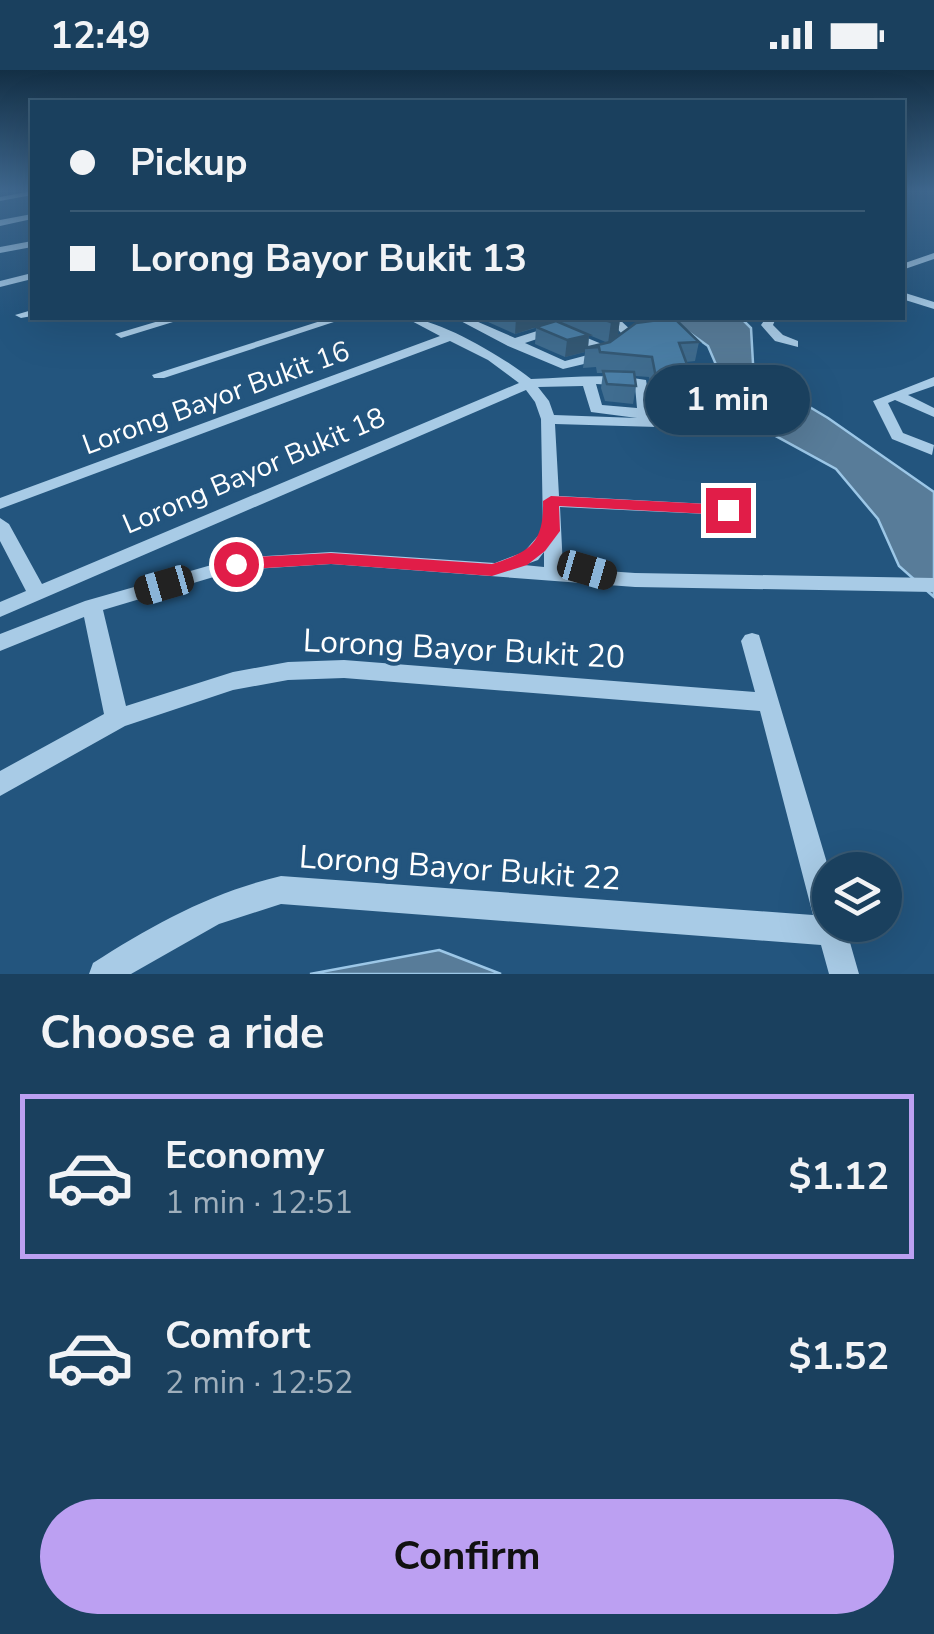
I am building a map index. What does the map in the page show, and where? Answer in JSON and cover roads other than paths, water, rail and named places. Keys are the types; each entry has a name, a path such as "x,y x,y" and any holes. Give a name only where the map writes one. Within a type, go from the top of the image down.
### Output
{"street":[{"path":"0,250 30,244"},
{"path":"905,255 921,260"},
{"path":"905,266 934,256"},
{"path":"0,284 30,276"},
{"path":"905,296 934,306"},
{"path":"121,334 173,320"},
{"path":"159,376 334,320"},
{"path":"415,320 525,378 542,396 548,419 554,573"},
{"path":"465,320 550,362"},
{"path":"512,343 556,329 609,352 627,341 629,334 614,320"},
{"path":"770,320 766,325 772,334 794,344"},
{"name":"Lorong Bayor Bukit 16","path":"0,504 449,337"},
{"name":"Lorong Bayor Bukit 18","path":"0,610 525,378 550,362 574,365 609,352"},
{"path":"525,378 641,383 645,417"},
{"path":"932,450 897,436 880,401 934,381"},
{"path":"589,382 596,409 691,424"},
{"path":"896,395 934,413"},
{"path":"548,419 645,417"},
{"path":"551,501 728,510"},
{"path":"0,524 38,594"},
{"path":"485,570 530,556 552,531"},
{"path":"552,531 559,551 576,564 628,580"},
{"path":"0,643 92,606 236,564 331,558 628,580 934,585"},
{"path":"485,570 497,580 599,588 622,588 628,580"},
{"path":"92,606 117,719"},
{"path":"752,641 812,863"},
{"name":"Lorong Bayor Bukit 20","path":"0,784 117,719 233,681 288,671 344,669 768,702"},
{"name":"Lorong Bayor Bukit 22","path":"104,974 235,900 281,890 812,931"},
{"path":"834,942 844,974"}],"water":[{"path":"672,320 743,320 751,328 753,363 761,378 828,418 934,492 934,597 899,566 878,519 836,469 752,423 708,346"},
{"path":"439,950 501,974 310,974"}]}
